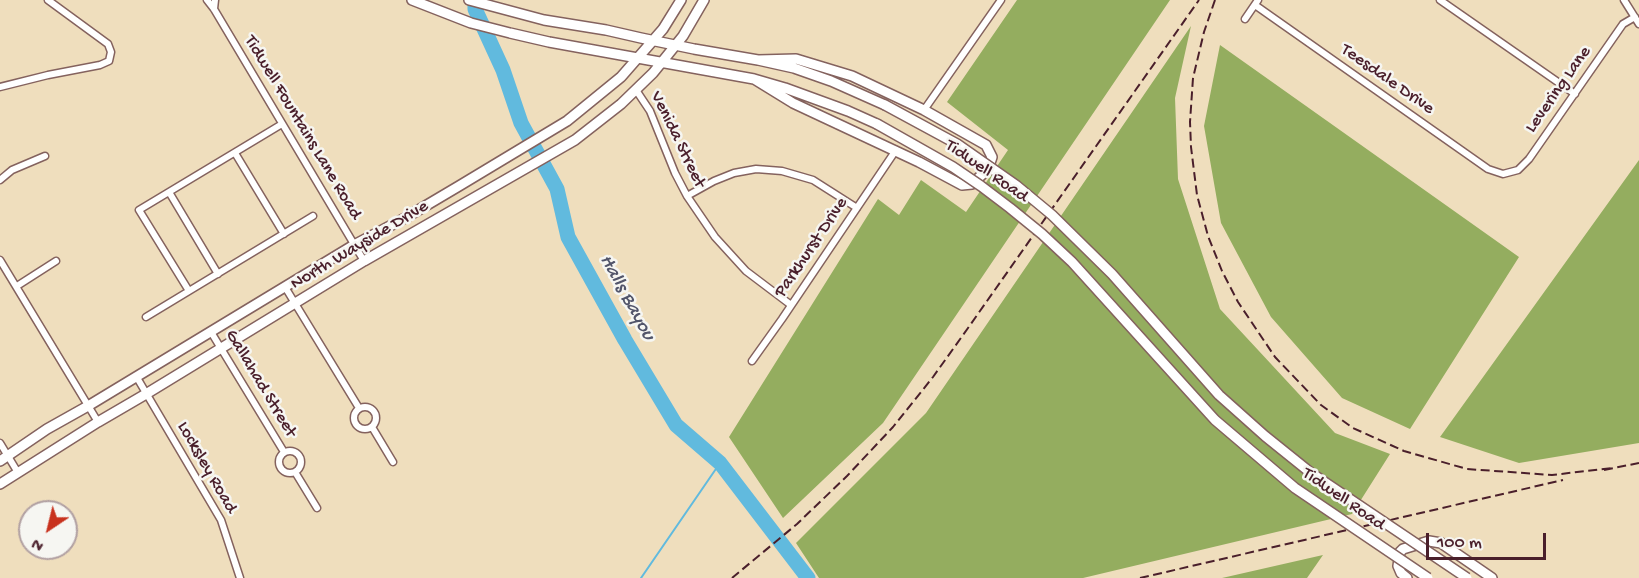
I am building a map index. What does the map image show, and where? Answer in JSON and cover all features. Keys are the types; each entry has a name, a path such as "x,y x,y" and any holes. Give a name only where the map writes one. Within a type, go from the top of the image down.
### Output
{"main road":[{"name":"Tidwell Road","path":"412,0 471,23 549,42 754,79 848,111 915,145 972,179 1042,234 1072,262 1222,427 1295,488 1428,578"},
{"name":"Tidwell Road","path":"469,0 544,20 606,30 794,68 831,81 885,105 957,144 1017,186 1078,239 1219,395 1265,436 1311,473 1467,578"},
{"name":"North Wayside Drive","path":"4,458 48,429 354,245 405,218 567,121 615,82 663,29 681,0"},
{"name":"North Wayside Drive","path":"0,483 364,261 575,140 636,90 662,62 683,36 704,0"},
{"path":"754,79 793,103 896,150 962,185 972,184 988,170 992,157 986,145 924,110 852,76 796,59 758,60"},
{"path":"1407,578 1398,566 1400,552 1429,541 1441,543 1492,578"}],"street":[{"path":"0,87 100,65 109,61 111,52 108,44 48,0"},
{"name":"Tidwell Fountains Lane Road","path":"207,0 364,261"},
{"path":"214,9 215,0"},
{"path":"924,110 1001,0"},
{"path":"1440,0 1575,94"},
{"path":"1624,0 1639,24"},
{"path":"1245,20 1256,3"},
{"name":"Teesdale Drive","path":"1256,3 1488,170 1503,174"},
{"name":"Levering Lane","path":"1503,174 1518,170 1529,159 1623,24 1635,17"},
{"name":"Venida Street","path":"636,90 650,111 675,173 687,196 715,237 756,279 791,305"},
{"path":"189,291 139,210 282,124"},
{"name":"Parkhurst Drive","path":"752,361 896,150"},
{"path":"235,153 284,234"},
{"path":"0,180 12,170 45,156"},
{"path":"687,196 734,172 756,169 782,171 813,180 857,208"},
{"path":"169,192 218,274"},
{"path":"146,317 313,216"},
{"path":"0,260 98,422"},
{"path":"16,285 56,261"},
{"path":"285,287 359,408"},
{"name":"Gallahad Street","path":"211,332 284,452"},
{"name":"Locksley Road","path":"136,376 220,520 240,578"},
{"path":"369,407 376,414 372,427 362,429 358,426 354,417 359,408 369,407"},
{"path":"372,427 393,462"},
{"path":"0,443 4,458 17,471"},
{"name":"Gallahad Street","path":"291,451 299,456 301,463 296,472 288,474 280,468 278,461 284,452 291,451"},
{"name":"Gallahad Street","path":"296,472 317,508"}],"green space":[{"path":"1017,0 1170,0 883,423 783,518 729,437 878,199 899,215 921,180 966,212 1008,150 947,102"},
{"path":"1191,26 1175,98 1178,179 1220,309 1335,433 1390,454 1352,514 1083,578 819,578 796,543 926,413"},
{"path":"1220,45 1519,257 1410,429 1342,398 1271,317 1221,223 1204,126"},
{"path":"1639,160 1639,443 1519,463 1440,437"},
{"path":"1323,555 1307,578 1222,578"}],"waterway":[{"name":"Halls Bayou","path":"475,0 475,9 503,70 521,123 557,189 568,237 625,340 676,425 720,463 808,578"},
{"path":"641,578 720,463"}],"railway":[{"path":"732,578 797,524 893,427 933,377 1199,0"},
{"path":"1215,0 1204,32 1193,78 1190,122 1197,195 1208,236 1222,271 1238,302 1275,357 1321,405 1353,428 1404,451 1467,469 1552,475 1612,468"},
{"path":"1604,470 1639,463"},
{"path":"1140,578 1563,480"}]}
